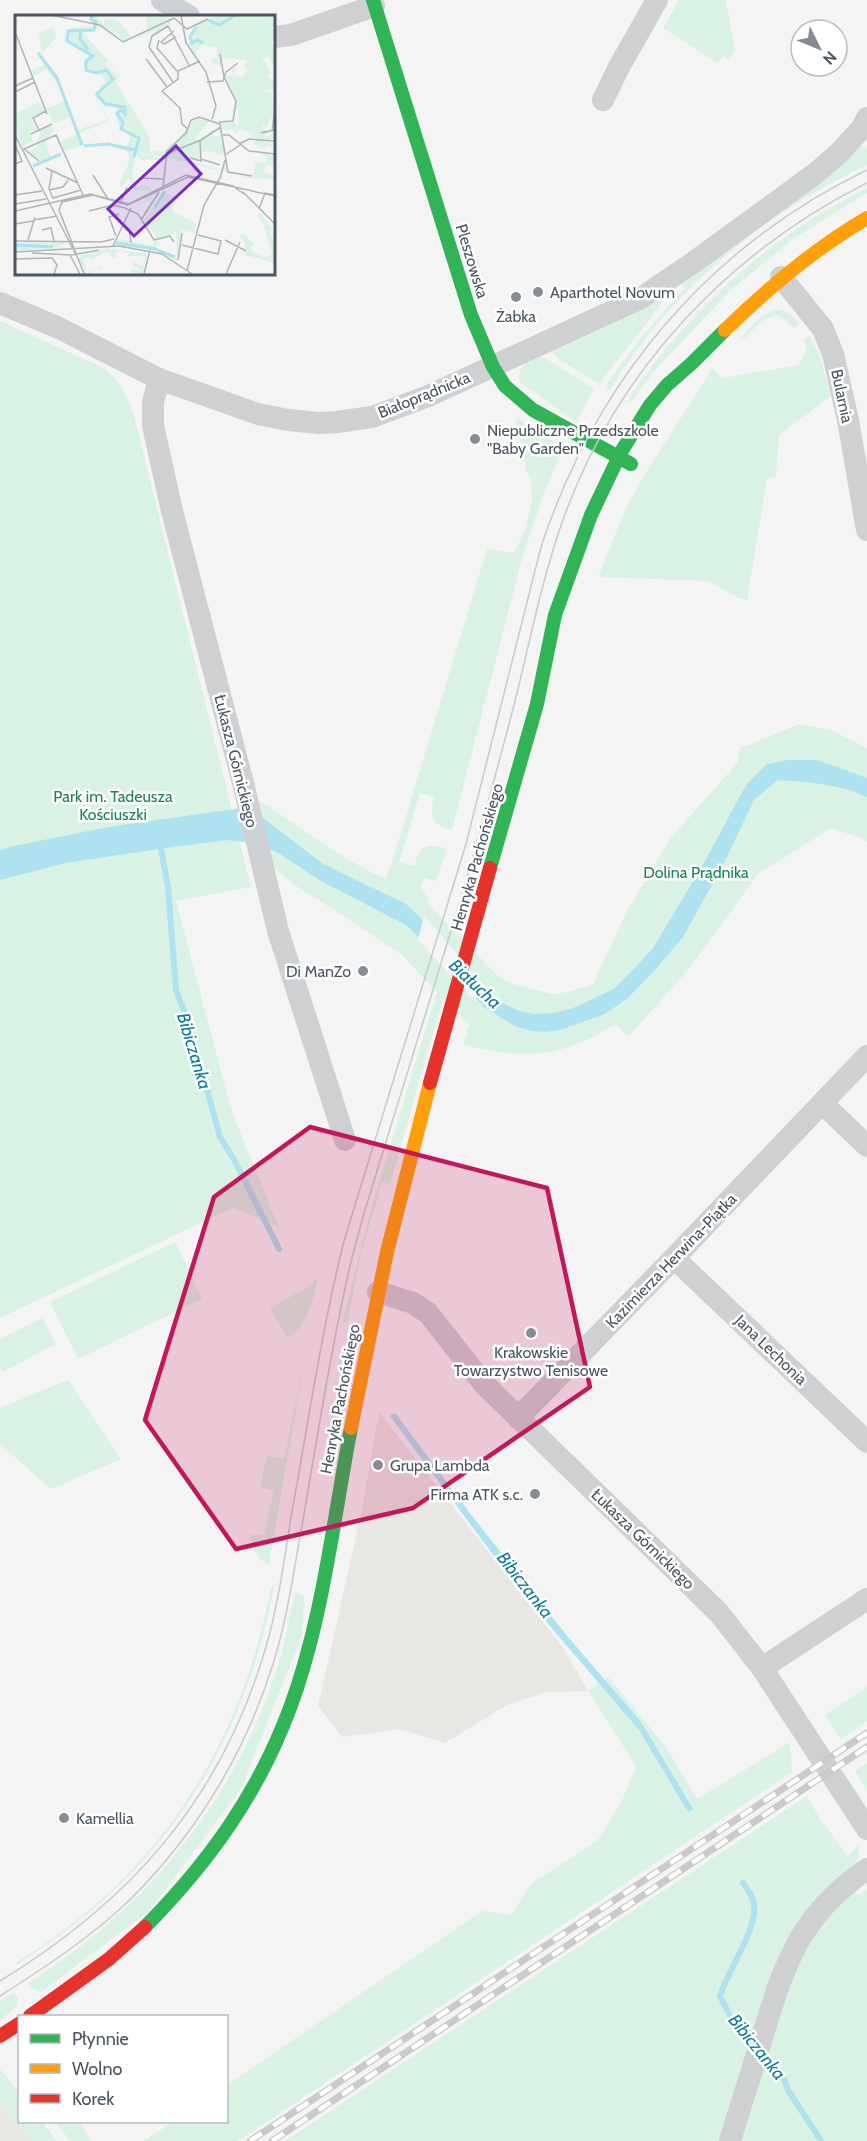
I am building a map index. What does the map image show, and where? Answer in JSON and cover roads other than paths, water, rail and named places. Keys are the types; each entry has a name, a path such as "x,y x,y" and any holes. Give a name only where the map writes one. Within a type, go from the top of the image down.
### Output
{"street":[{"path":"603,100 657,0"},
{"path":"274,37 291,35 374,3"},
{"name":"Pleszowska","path":"374,3 471,315 493,367 505,386 533,410 618,457 627,472"},
{"name":"Białoprądnicka","path":"0,303 59,328 159,379 258,414 302,422 337,422 372,417 406,406 493,367 625,306 656,289 816,173 840,152 862,128 867,118"},
{"name":"Henryka Pachońskiego","path":"31,2015 102,1966 136,1937 175,1898 231,1825 252,1791 274,1747 292,1702 313,1631 353,1412 378,1292 424,1102 537,702 546,650 558,604 587,523 618,457 663,389 698,358 733,320 781,277 807,256 867,218"},
{"name":"Bularnia","path":"781,277 823,329 833,354 848,420 867,530"},
{"name":"Henryka Pachońskiego","path":"673,400 698,358"},
{"name":"Łukasza Górnickiego","path":"159,379 153,402 153,426 172,510 292,978 345,1140"},
{"path":"573,606 592,548 639,450"},
{"name":"Henryka Pachońskiego","path":"537,702 559,654 567,625"},
{"name":"Kazimierza Herwina-Piątka","path":"518,1418 867,1056"},
{"path":"823,1104 867,1146"},
{"name":"Jana Lechonia","path":"674,1258 867,1442"},
{"name":"Łukasza Górnickiego","path":"378,1292 413,1304 428,1313 483,1383 719,1613 762,1668 867,1828"},
{"path":"762,1668 867,1599"},
{"path":"730,2141 785,1967 802,1934 818,1911 836,1893 867,1869"},
{"path":"0,2036 18,2024"}],"water":[{"name":"Białucha","path":"788,760 818,760 867,778 867,797 834,786 778,780 754,800 723,865 683,937 654,971 628,998 605,1014 560,1030 532,1031 515,1026 484,1007 406,925 321,881 280,854 254,843 227,840 165,848 66,863 0,880 0,850 108,827 249,807 323,864 406,904 435,931 483,987 502,1003 533,1014 553,1013 571,1009 614,989 634,969 653,948 704,863 746,785 767,764"},
{"path":"396,1414 472,1516 568,1637 641,1722 693,1809 688,1812 639,1730 532,1605 390,1416"}],"waterway":[{"name":"Bibiczanka","path":"160,843 168,887 176,990 189,1024 220,1137 235,1161 279,1249"},
{"name":"Bibiczanka","path":"743,1883 753,1898 752,1925 720,1996 732,2020 754,2041"},
{"name":"Bibiczanka","path":"763,2051 783,2076 788,2090 821,2141"}],"tram line":[{"path":"0,1981 47,1950 90,1916 130,1880 165,1841 196,1799 223,1753 246,1704 270,1634 277,1601 322,1344 344,1241 466,844 541,547 564,486 593,428 626,375 665,325 708,279 757,238 810,201 867,170"},
{"path":"0,1996 91,1934 145,1884 192,1827 212,1797 231,1765 261,1699 286,1614 332,1352 353,1252 466,881 506,737 550,559 564,517 587,463 614,412 647,365 684,321 724,280 769,244 817,211 867,183"}],"railway":[{"path":"250,2141 867,1733"},
{"path":"272,2141 867,1747"}],"place":[{"name":"Aparthotel Novum","path":"538,292"},
{"name":"Żabka","path":"516,297"},
{"name":"Niepubliczne Przedszkole \"Baby Garden\"","path":"475,439"},
{"name":"Di ManZo","path":"363,971"},
{"name":"Krakowskie Towarzystwo Tenisowe","path":"531,1333"},
{"name":"Grupa Lambda","path":"378,1465"},
{"name":"Firma ATK s.c.","path":"535,1494"},
{"name":"Kamellia","path":"64,1818"}],"park label":[{"name":"Park im. Tadeusza Kościuszki","path":"113,805"},
{"name":"Dolina Prądnika","path":"696,872"}]}
